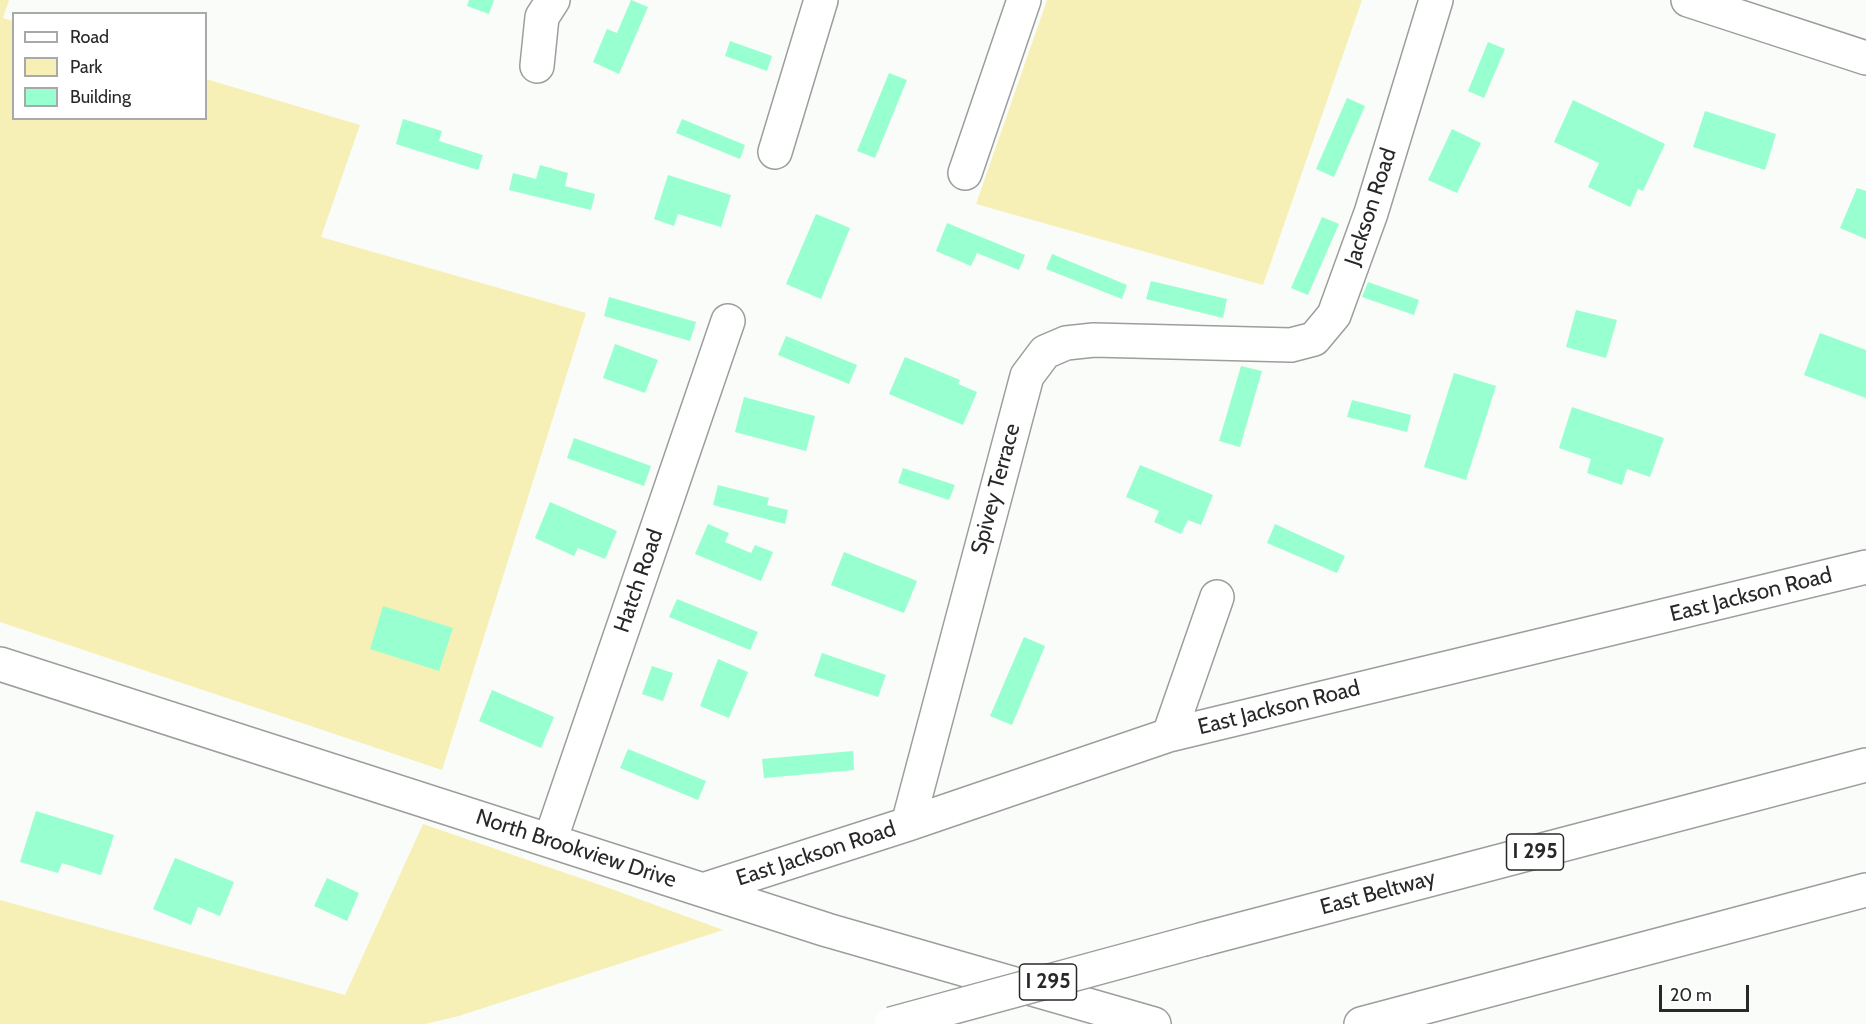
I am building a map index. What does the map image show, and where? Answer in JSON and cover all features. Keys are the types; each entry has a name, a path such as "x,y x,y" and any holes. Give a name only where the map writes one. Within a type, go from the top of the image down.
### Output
{"main road":[{"path":"537,66 542,17 553,0"},
{"path":"775,152 820,0"},
{"path":"965,173 1024,0"},
{"name":"Jackson Road","path":"1243,345 1291,345 1314,339 1334,315 1371,213 1436,0"},
{"path":"1694,1 1866,58"},
{"name":"Hatch Road","path":"550,841 728,321"},
{"name":"Spivey Terrace","path":"908,824 1027,376 1045,352 1066,343 1094,340 1243,345"},
{"name":"East Jackson Road","path":"703,890 908,824 1169,735 1866,567"},
{"path":"1169,735 1218,597"},
{"name":"North Brookview Drive","path":"0,663 827,930 1154,1024"},
{"name":"East Beltway","path":"891,1024 1866,765"},
{"path":"1361,1024 1866,890"}],"green space":[{"path":"0,0 9,0 3,18 12,21 12,120 207,120 207,79 360,125 321,237 586,313 442,770 0,622"},
{"path":"1047,0 1362,0 1263,285 976,204"},
{"path":"423,824 723,930 459,1016 425,1024 0,1024 0,900 345,995"}],"building":[{"path":"469,0 494,0 489,14 467,6"},
{"path":"631,0 648,7 619,74 593,62 607,29 617,33"},
{"path":"730,41 772,56 767,71 725,56"},
{"path":"1488,42 1505,49 1484,98 1468,91"},
{"path":"889,73 907,80 875,158 857,151"},
{"path":"1347,98 1365,106 1334,177 1316,169"},
{"path":"1573,100 1665,144 1643,191 1638,189 1630,207 1588,187 1599,163 1554,142"},
{"path":"1705,111 1776,134 1765,170 1693,147"},
{"path":"403,119 442,131 439,141 483,155 478,170 396,144"},
{"path":"682,119 745,145 740,159 676,133"},
{"path":"1452,129 1481,143 1457,193 1428,180"},
{"path":"540,165 568,173 565,186 595,194 591,210 509,190 513,173 536,179"},
{"path":"668,175 731,195 721,227 678,214 674,226 654,219"},
{"path":"1857,188 1866,191 1866,239 1840,228"},
{"path":"816,214 850,228 821,299 786,284"},
{"path":"1322,217 1339,224 1308,295 1291,288"},
{"path":"947,223 1025,255 1019,270 977,253 971,266 936,251"},
{"path":"1052,254 1127,285 1122,299 1046,269"},
{"path":"1151,281 1227,299 1223,318 1146,299"},
{"path":"1368,282 1419,300 1414,315 1362,297"},
{"path":"609,297 696,322 690,341 604,316"},
{"path":"1576,310 1617,320 1606,358 1566,347"},
{"path":"1820,333 1866,350 1866,398 1804,375"},
{"path":"786,336 857,365 849,384 778,355"},
{"path":"615,344 658,360 645,393 603,378"},
{"path":"905,357 960,380 958,384 977,392 963,425 889,394"},
{"path":"1241,366 1262,371 1240,447 1219,441"},
{"path":"1454,373 1496,386 1466,480 1424,467"},
{"path":"744,397 815,416 806,451 735,432"},
{"path":"1352,400 1411,415 1407,432 1347,417"},
{"path":"1572,407 1664,438 1650,477 1627,469 1622,485 1587,473 1591,459 1559,448"},
{"path":"574,438 651,466 644,486 567,458"},
{"path":"1140,465 1213,495 1201,525 1188,520 1181,534 1154,522 1159,511 1126,497"},
{"path":"903,468 955,485 949,500 898,483"},
{"path":"718,485 769,498 767,505 788,510 785,524 713,505"},
{"path":"550,502 617,531 605,559 578,548 574,556 535,538"},
{"path":"708,524 729,533 725,542 751,553 755,545 773,552 761,581 695,554"},
{"path":"1275,524 1345,556 1337,573 1267,543"},
{"path":"844,552 917,581 904,613 831,585"},
{"path":"677,599 758,632 750,650 669,617"},
{"path":"383,606 453,628 439,671 370,649"},
{"path":"1024,637 1045,646 1012,725 990,716"},
{"path":"822,653 886,675 878,697 814,676"},
{"path":"718,659 748,672 729,718 700,706"},
{"path":"652,666 673,673 663,701 642,694"},
{"path":"492,690 554,717 541,748 479,721"},
{"path":"628,749 706,781 698,800 620,768"},
{"path":"853,751 854,770 764,778 762,759"},
{"path":"36,811 114,835 101,875 62,863 58,873 20,862"},
{"path":"175,858 234,882 220,916 198,907 191,925 153,909"},
{"path":"327,878 359,893 347,921 314,906"}]}
